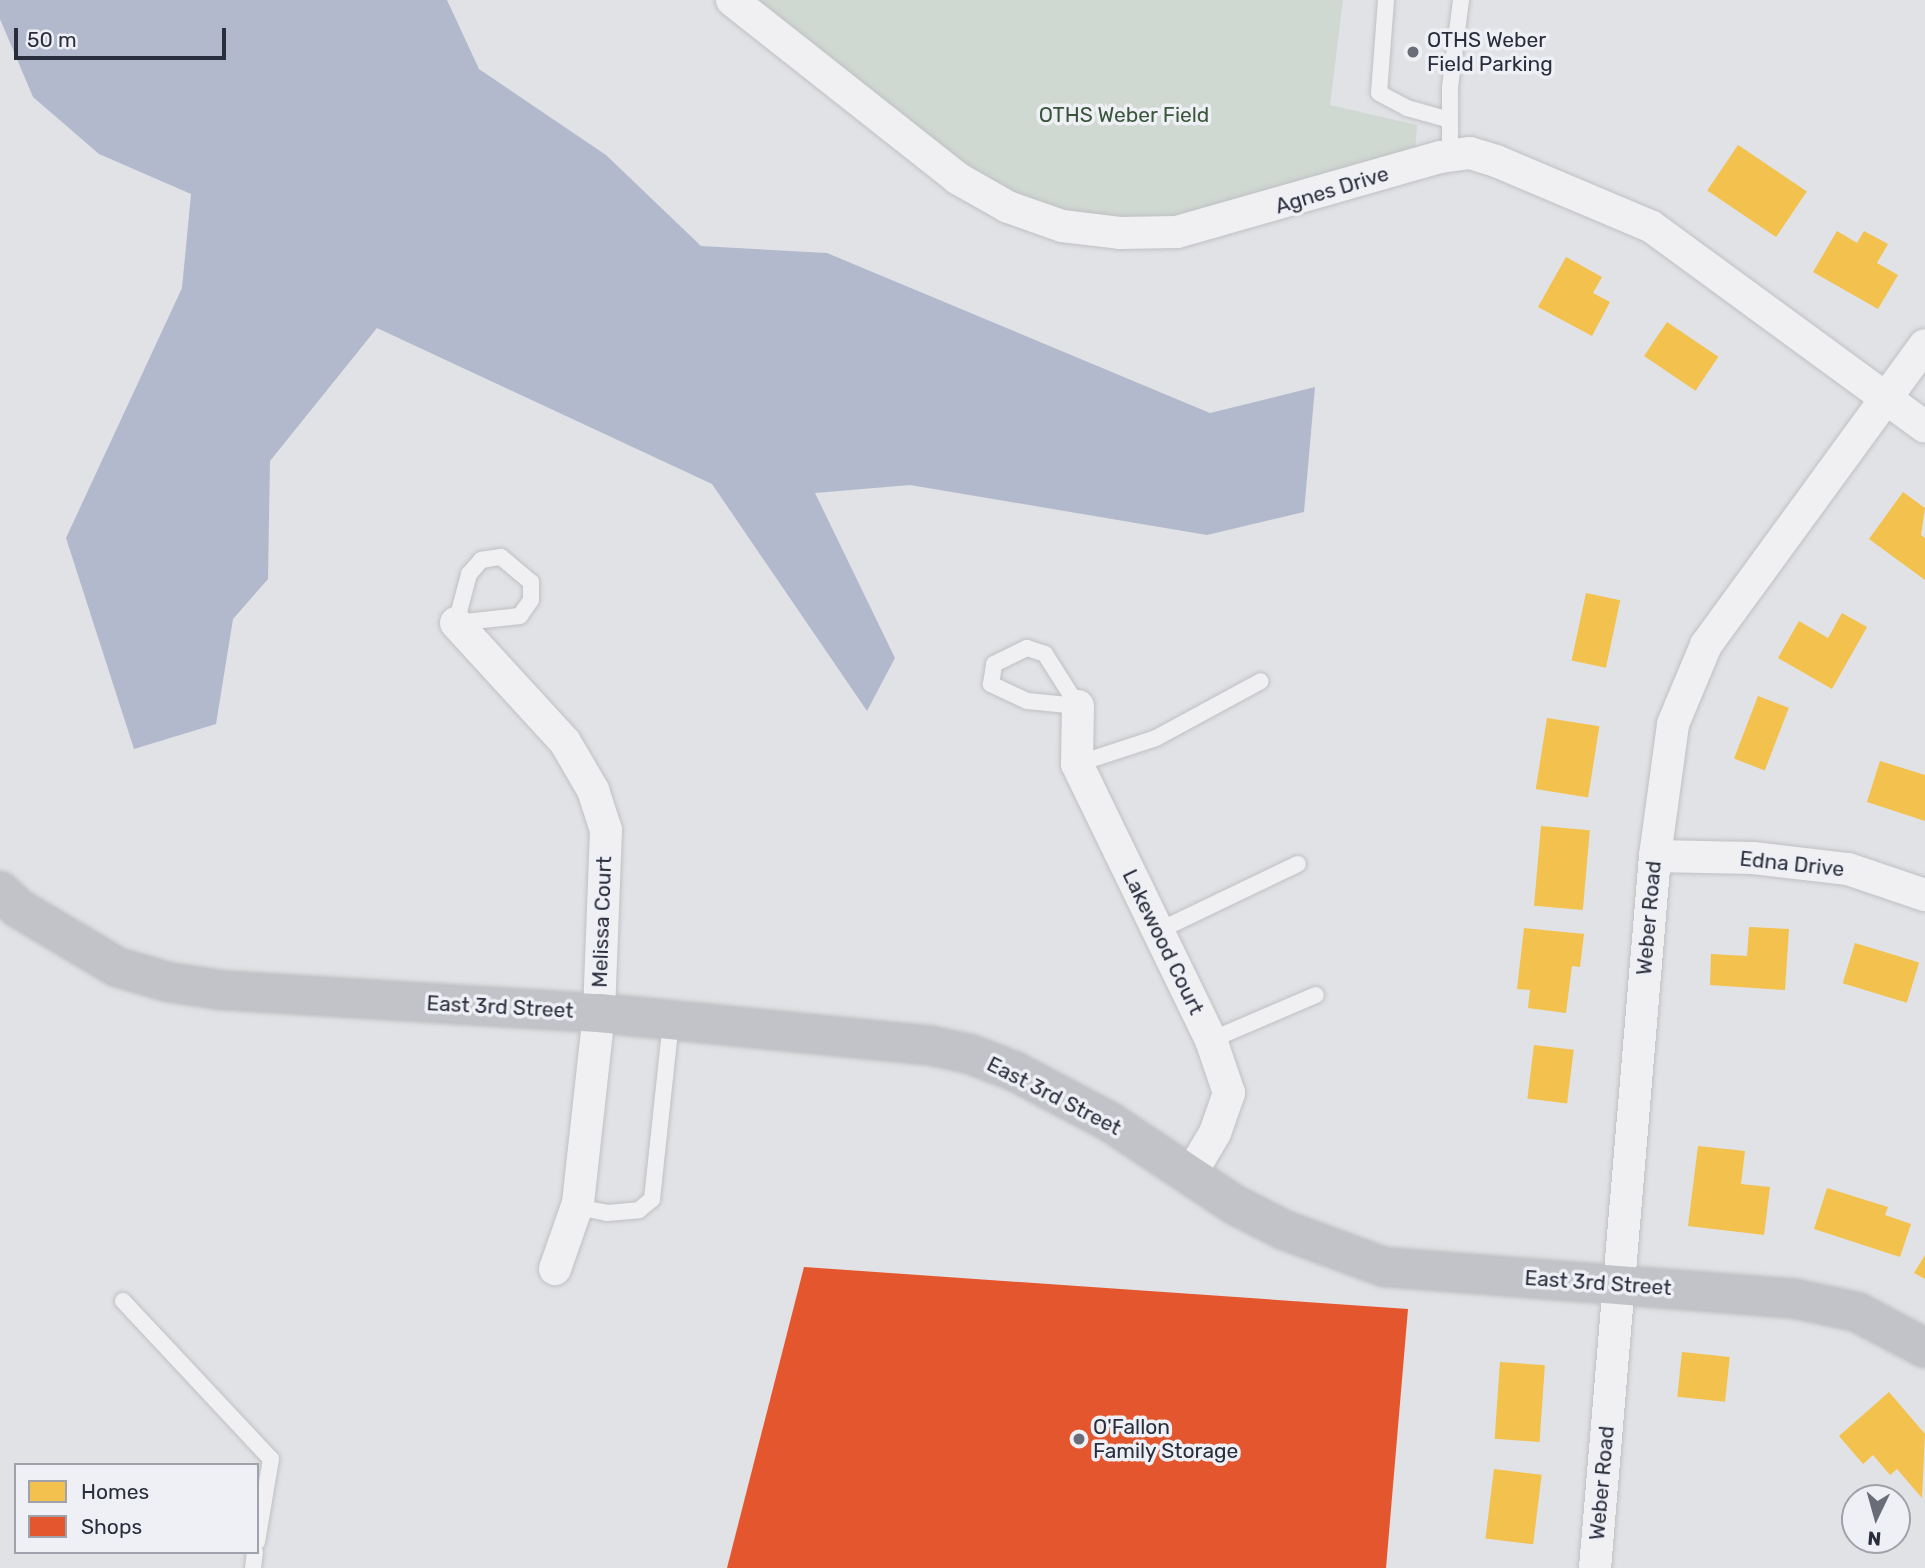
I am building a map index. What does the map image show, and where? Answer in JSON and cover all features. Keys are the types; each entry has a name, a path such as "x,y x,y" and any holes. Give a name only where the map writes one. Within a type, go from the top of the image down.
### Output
{"street":[{"name":"Agnes Drive","path":"732,0 957,178 1008,207 1062,226 1120,233 1177,232 1450,156 1470,153 1496,161 1652,227 1925,427"},
{"name":"Weber Road","path":"1595,1568 1655,856 1673,724 1706,645 1925,345"},
{"name":"Melissa Court","path":"456,622 565,742 593,790 606,830 599,1013 577,1207 555,1269"},
{"name":"Lakewood Court","path":"1078,706 1077,764 1210,1040 1229,1093 1215,1133 1190,1175"},
{"name":"Edna Drive","path":"1655,856 1753,858 1848,869 1925,895"},
{"name":"East 3rd Street","path":"0,891 18,908 117,967 168,982 220,990 599,1013 928,1045 970,1054 1014,1071 1110,1122 1190,1175 1284,1230 1384,1267 1796,1299 1857,1311 1925,1348"}],"lane":[{"path":"1386,0 1379,93 1407,108 1450,120"},
{"path":"1450,156 1450,120 1461,0"},
{"path":"501,557 531,582 531,600 520,616 456,622 469,574 481,560 501,557"},
{"path":"1027,648 1037,648 1078,706 1027,701 990,684 989,672 1005,659 1027,648"},
{"path":"1077,764 1156,738 1261,681"},
{"path":"1158,931 1298,864"},
{"path":"1210,1040 1316,995"},
{"path":"577,1207 607,1213 639,1210 652,1199 671,1020"},
{"path":"123,1301 271,1459 259,1530"}],"green space":[{"name":"OTHS Weber Field","path":"732,0 1343,0 1330,105 1417,125 1414,164 1177,232 1008,207"}],"water":[{"path":"0,0 447,0 479,69 606,155 701,246 827,253 1210,413 1315,387 1304,512 1207,535 910,485 815,493 895,658 867,711 712,484 377,328 270,461 268,579 233,619 216,724 134,749 66,538 182,288 191,194 99,154 33,97 0,19"}],"building: Homes":[{"path":"1738,145 1807,191 1776,237 1707,191"},
{"path":"1837,231 1857,243 1864,231 1888,244 1877,263 1898,275 1878,309 1813,272"},
{"path":"1566,257 1602,277 1593,293 1610,302 1592,336 1538,307"},
{"path":"1667,322 1718,357 1695,391 1644,356"},
{"path":"1903,492 1925,508 1921,535 1925,538 1925,580 1869,539"},
{"path":"1586,593 1620,600 1606,668 1572,660"},
{"path":"1842,613 1867,627 1832,689 1778,658 1799,621 1828,638"},
{"path":"1758,696 1789,708 1765,770 1734,759"},
{"path":"1547,718 1599,726 1588,797 1536,789"},
{"path":"1880,761 1925,775 1925,821 1867,802"},
{"path":"1541,826 1590,830 1583,910 1534,906"},
{"path":"1749,927 1789,929 1785,990 1710,985 1711,954 1747,956"},
{"path":"1524,928 1584,934 1580,967 1572,966 1566,1013 1528,1008 1530,990 1517,989"},
{"path":"1855,943 1919,963 1907,1003 1843,983"},
{"path":"1534,1045 1574,1050 1567,1103 1527,1099"},
{"path":"1698,1146 1745,1151 1741,1184 1770,1187 1764,1235 1688,1226"},
{"path":"1827,1188 1888,1207 1885,1215 1911,1224 1900,1257 1814,1229"},
{"path":"1925,1255 1925,1279 1914,1273"},
{"path":"1682,1352 1730,1357 1725,1402 1677,1397"},
{"path":"1500,1362 1545,1365 1540,1442 1495,1439"},
{"path":"1889,1392 1925,1434 1922,1498 1897,1469 1890,1475 1873,1455 1863,1464 1839,1436"},
{"path":"1494,1469 1542,1475 1533,1544 1485,1538"}],"building: Shops":[{"name":"O'Fallon Family Storage","path":"804,1267 1408,1309 1386,1568 727,1568"}],"place":[{"name":"OTHS Weber Field Parking","path":"1413,52"},
{"name":"O'Fallon Family Storage","path":"1079,1439"}]}
